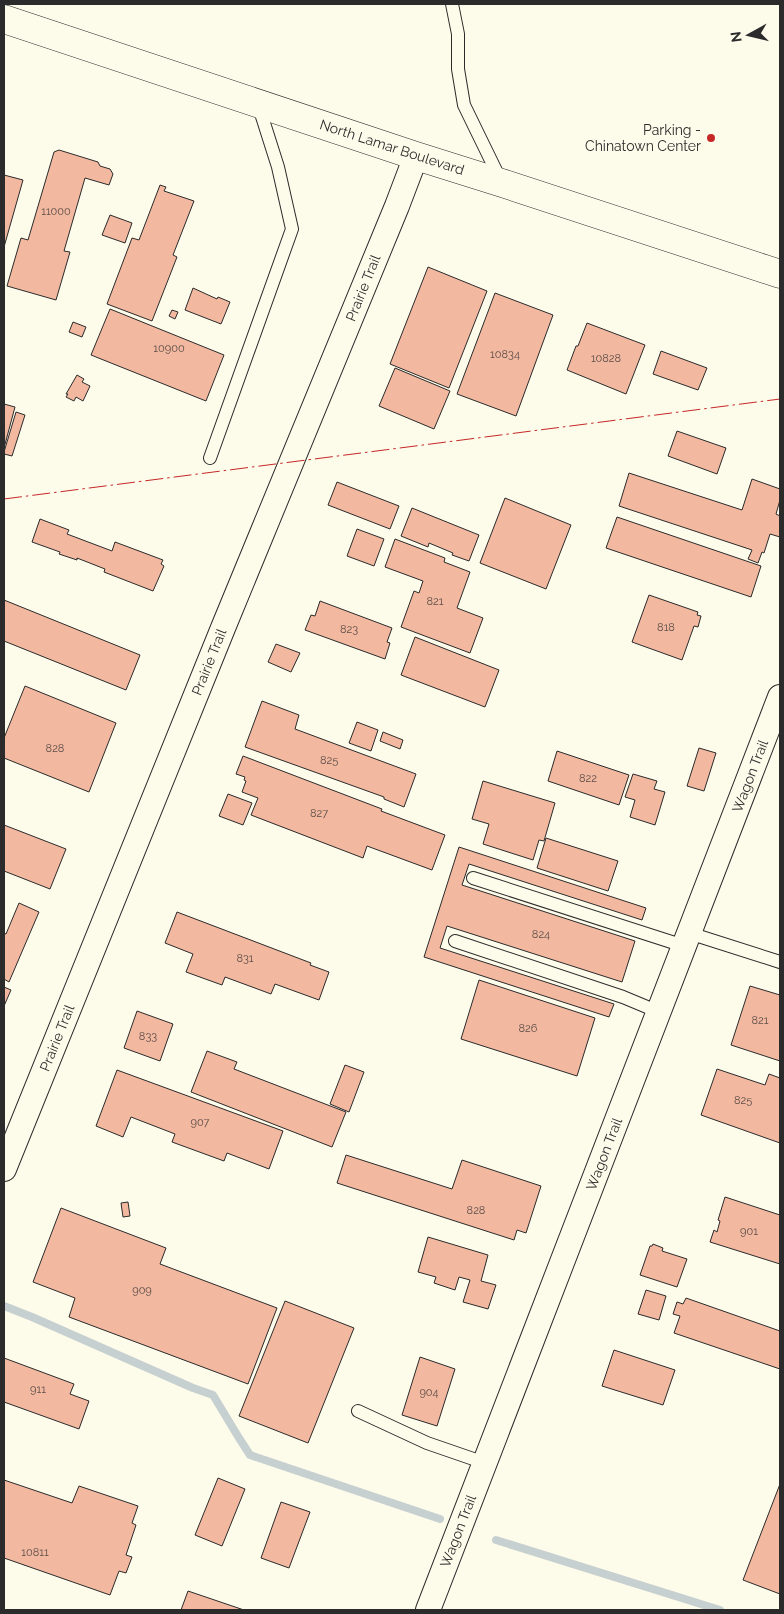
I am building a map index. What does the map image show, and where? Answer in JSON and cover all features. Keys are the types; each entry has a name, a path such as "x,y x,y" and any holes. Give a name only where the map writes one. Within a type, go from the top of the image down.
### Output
{"main road":[{"name":"North Lamar Boulevard","path":"4,18 416,156 780,274"}],"street":[{"name":"Prairie Trail","path":"4,1169 416,156"},
{"name":"Wagon Trail","path":"428,1610 780,697"}],"lane":[{"path":"452,4 459,42 458,69 464,106 502,183"},
{"path":"210,458 292,228 278,167 257,102"},
{"path":"473,878 687,940 780,962"},
{"path":"455,941 623,997 659,1012"},
{"path":"358,1411 427,1444 485,1463"}],"building":[{"path":"59,150 98,162 100,166 110,169 113,174 109,185 85,178 64,251 70,252 56,300 7,286 21,238 28,240 54,152"},
{"path":"4,175 23,180 4,247"},
{"path":"160,185 166,187 164,191 194,201 173,255 177,257 152,321 107,304 132,238 139,240"},
{"path":"110,215 132,223 125,243 102,235"},
{"path":"428,267 487,291 449,388 390,364"},
{"path":"193,288 217,299 218,297 230,302 221,324 185,310"},
{"path":"495,293 553,315 516,416 457,394"},
{"path":"110,309 224,355 206,401 91,355"},
{"path":"172,310 178,312 175,319 169,316"},
{"path":"73,322 86,327 82,337 69,332"},
{"path":"587,323 645,345 626,394 567,370"},
{"path":"661,351 707,368 698,390 653,374"},
{"path":"395,368 450,391 434,429 379,406"},
{"path":"77,375 84,379 82,382 90,386 83,401 76,397 74,401 66,397"},
{"path":"4,404 15,407 4,448"},
{"path":"16,412 25,415 12,456 4,454 4,452"},
{"path":"677,431 726,448 717,474 668,456"},
{"path":"629,473 742,510 752,479 780,489 780,500 776,514 780,516 780,537 770,534 764,553 762,552 758,563 748,559 752,550 619,506"},
{"path":"337,482 399,506 390,529 328,505"},
{"path":"505,498 571,525 546,589 480,563"},
{"path":"412,508 479,535 469,561 452,555 453,553 429,543 428,547 401,536"},
{"path":"617,517 761,566 751,597 606,548"},
{"path":"40,519 69,530 67,534 112,551 115,542 163,560 161,564 164,566 153,591 104,572 105,569 77,558 77,560 59,554 60,552 32,542"},
{"path":"357,529 384,539 374,566 347,556"},
{"path":"395,539 445,558 444,562 470,572 457,608 483,618 470,653 401,627 414,591 419,593 423,581 385,567"},
{"path":"649,595 698,612 697,615 701,616 698,627 694,626 682,660 632,642"},
{"path":"4,600 140,655 126,690 4,641"},
{"path":"320,601 392,628 387,642 390,643 385,659 305,630 311,615 315,616"},
{"path":"415,637 499,670 485,707 401,675"},
{"path":"276,644 300,653 291,672 268,662"},
{"path":"25,686 116,723 89,792 4,758 4,738"},
{"path":"262,701 299,715 295,729 416,774 404,807 384,799 384,797 245,747"},
{"path":"357,722 378,730 371,751 349,743"},
{"path":"383,732 403,740 400,749 380,741"},
{"path":"699,748 716,753 704,791 687,786"},
{"path":"557,751 629,775 619,805 548,781"},
{"path":"243,756 445,835 432,870 367,846 363,858 251,815 258,798 242,792 246,781 244,780 245,777 236,774"},
{"path":"633,774 657,781 654,789 665,792 655,825 630,817 635,800 625,797"},
{"path":"483,781 555,803 544,841 539,840 533,860 483,844 489,824 472,819"},
{"path":"228,794 252,803 243,825 219,816"},
{"path":"4,825 66,849 50,889 4,871"},
{"path":"546,838 618,861 608,891 537,868"},
{"path":"459,847 646,908 642,920 469,864 462,885 635,941 622,982 447,926 440,948 614,1004 609,1017 424,957"},
{"path":"19,903 39,912 9,982 4,979 4,933 6,934"},
{"path":"177,912 311,963 310,965 329,972 319,1000 275,984 271,994 225,977 222,985 186,972 193,954 165,943"},
{"path":"479,980 595,1018 577,1076 461,1039"},
{"path":"750,986 780,995 780,1061 731,1045"},
{"path":"4,987 11,990 4,1006"},
{"path":"137,1011 173,1024 160,1061 124,1048"},
{"path":"207,1051 237,1062 234,1069 346,1112 332,1147 191,1092"},
{"path":"345,1065 364,1072 349,1112 330,1104"},
{"path":"717,1069 765,1085 769,1074 780,1078 780,1143 701,1115"},
{"path":"117,1070 283,1131 269,1169 227,1153 224,1161 172,1142 175,1134 131,1117 123,1137 96,1126"},
{"path":"346,1155 452,1189 462,1160 541,1186 526,1233 517,1230 514,1240 337,1183"},
{"path":"725,1197 780,1215 780,1264 710,1242 714,1230 717,1232 720,1221 718,1220"},
{"path":"128,1202 130,1216 123,1217 121,1203"},
{"path":"61,1208 166,1248 160,1264 277,1308 248,1384 69,1317 75,1298 33,1282"},
{"path":"428,1237 488,1255 481,1281 496,1285 488,1309 463,1302 470,1280 459,1277 455,1290 434,1283 436,1277 418,1272"},
{"path":"653,1244 663,1248 662,1251 687,1259 677,1287 640,1275 650,1246"},
{"path":"646,1290 666,1296 659,1320 638,1314"},
{"path":"686,1298 780,1331 780,1369 674,1333 680,1316 673,1314 677,1302 683,1304"},
{"path":"285,1301 354,1328 308,1443 239,1416"},
{"path":"614,1350 675,1370 663,1405 602,1386"},
{"path":"420,1357 455,1369 437,1426 402,1415"},
{"path":"4,1358 74,1384 70,1394 89,1401 79,1429 4,1402"},
{"path":"218,1478 245,1489 222,1546 195,1535"},
{"path":"4,1480 72,1503 79,1486 138,1506 132,1523 136,1525 126,1555 132,1557 126,1573 119,1571 110,1595 4,1558"},
{"path":"780,1484 780,1594 743,1580"},
{"path":"281,1502 310,1512 289,1568 261,1558"},
{"path":"188,1591 244,1610 181,1610"}],"waterway":[{"path":"4,1306 213,1395 250,1455 440,1519"},
{"path":"496,1540 720,1610"}],"power":[{"path":"4,499 780,399"}],"place":[{"name":"Parking - Chinatown Center","path":"711,138"}]}
